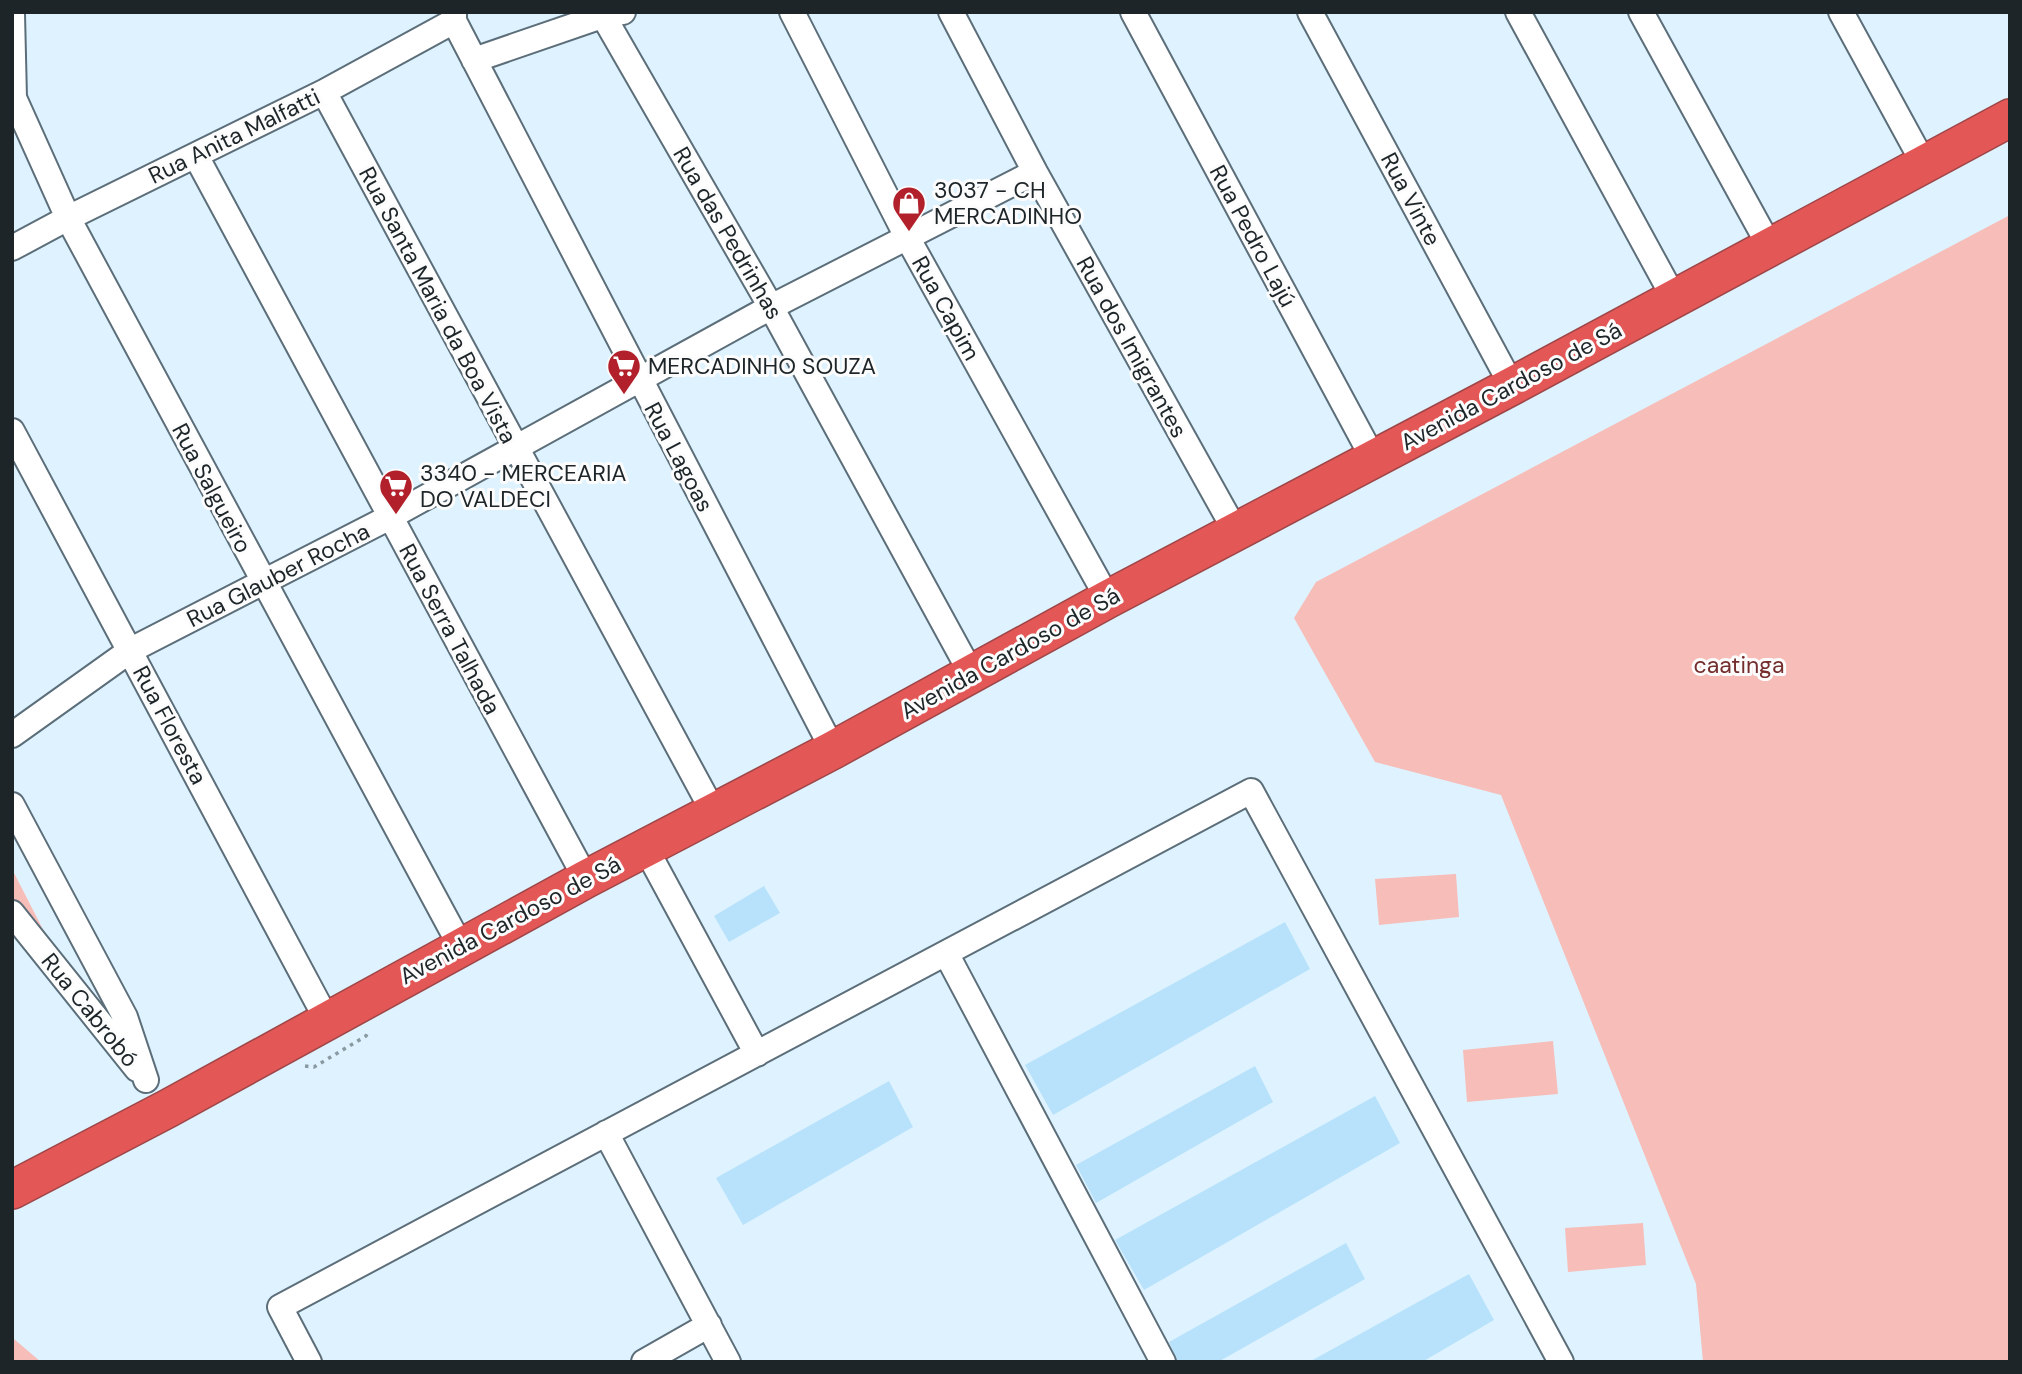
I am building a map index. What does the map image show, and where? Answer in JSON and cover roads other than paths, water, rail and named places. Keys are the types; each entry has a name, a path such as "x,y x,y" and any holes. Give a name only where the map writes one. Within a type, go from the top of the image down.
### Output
{"highway":[{"name":"Avenida Cardoso de Sá","path":"12,1190 157,1095 327,1020 645,847 833,750 1108,599 1374,460 2010,118"}],"street":[{"name":"Rua Capim","path":"792,12 907,237 1108,599"},
{"name":"Rua dos Imigrantes","path":"951,12 1035,172 1236,532"},
{"name":"Rua Pedro Lajú","path":"1133,12 1374,460"},
{"name":"Rua Vinte","path":"1310,12 1512,386"},
{"path":"1518,12 1674,298"},
{"path":"1641,12 1770,247"},
{"path":"1840,12 1924,164"},
{"path":"474,60 609,13"},
{"name":"Rua das Pedrinhas","path":"609,13 971,673"},
{"name":"Rua Salgueiro","path":"12,14 13,97 68,218 461,947"},
{"name":"Rua Lagoas","path":"454,17 639,381 833,750"},
{"name":"Rua Anita Malfatti","path":"12,248 324,92 454,17"},
{"name":"Rua Santa Maria da Boa Vista","path":"324,92 714,813"},
{"name":"Rua Serra Talhada","path":"196,156 586,879"},
{"name":"Rua Glauber Rocha","path":"12,735 131,650 390,517 771,307 1035,172"},
{"name":"Rua Floresta","path":"12,431 327,1020"},
{"path":"309,1362 281,1307 1251,791 1561,1362"},
{"path":"12,805 125,1017 157,1095"},
{"path":"645,847 757,1054"},
{"name":"Rua Cabrobó","path":"12,913 157,1095"},
{"path":"947,955 1163,1362"},
{"path":"606,1133 728,1362"},
{"path":"644,1362 709,1325"}],"place":[{"name":"3037 - CH MERCADINHO","path":"909,233"},
{"name":"MERCADINHO SOUZA","path":"624,396"},
{"name":"3340 - MERCEARIA DO VALDECI","path":"396,516"}],"park label":[{"name":"caatinga","path":"1739,665"}]}
